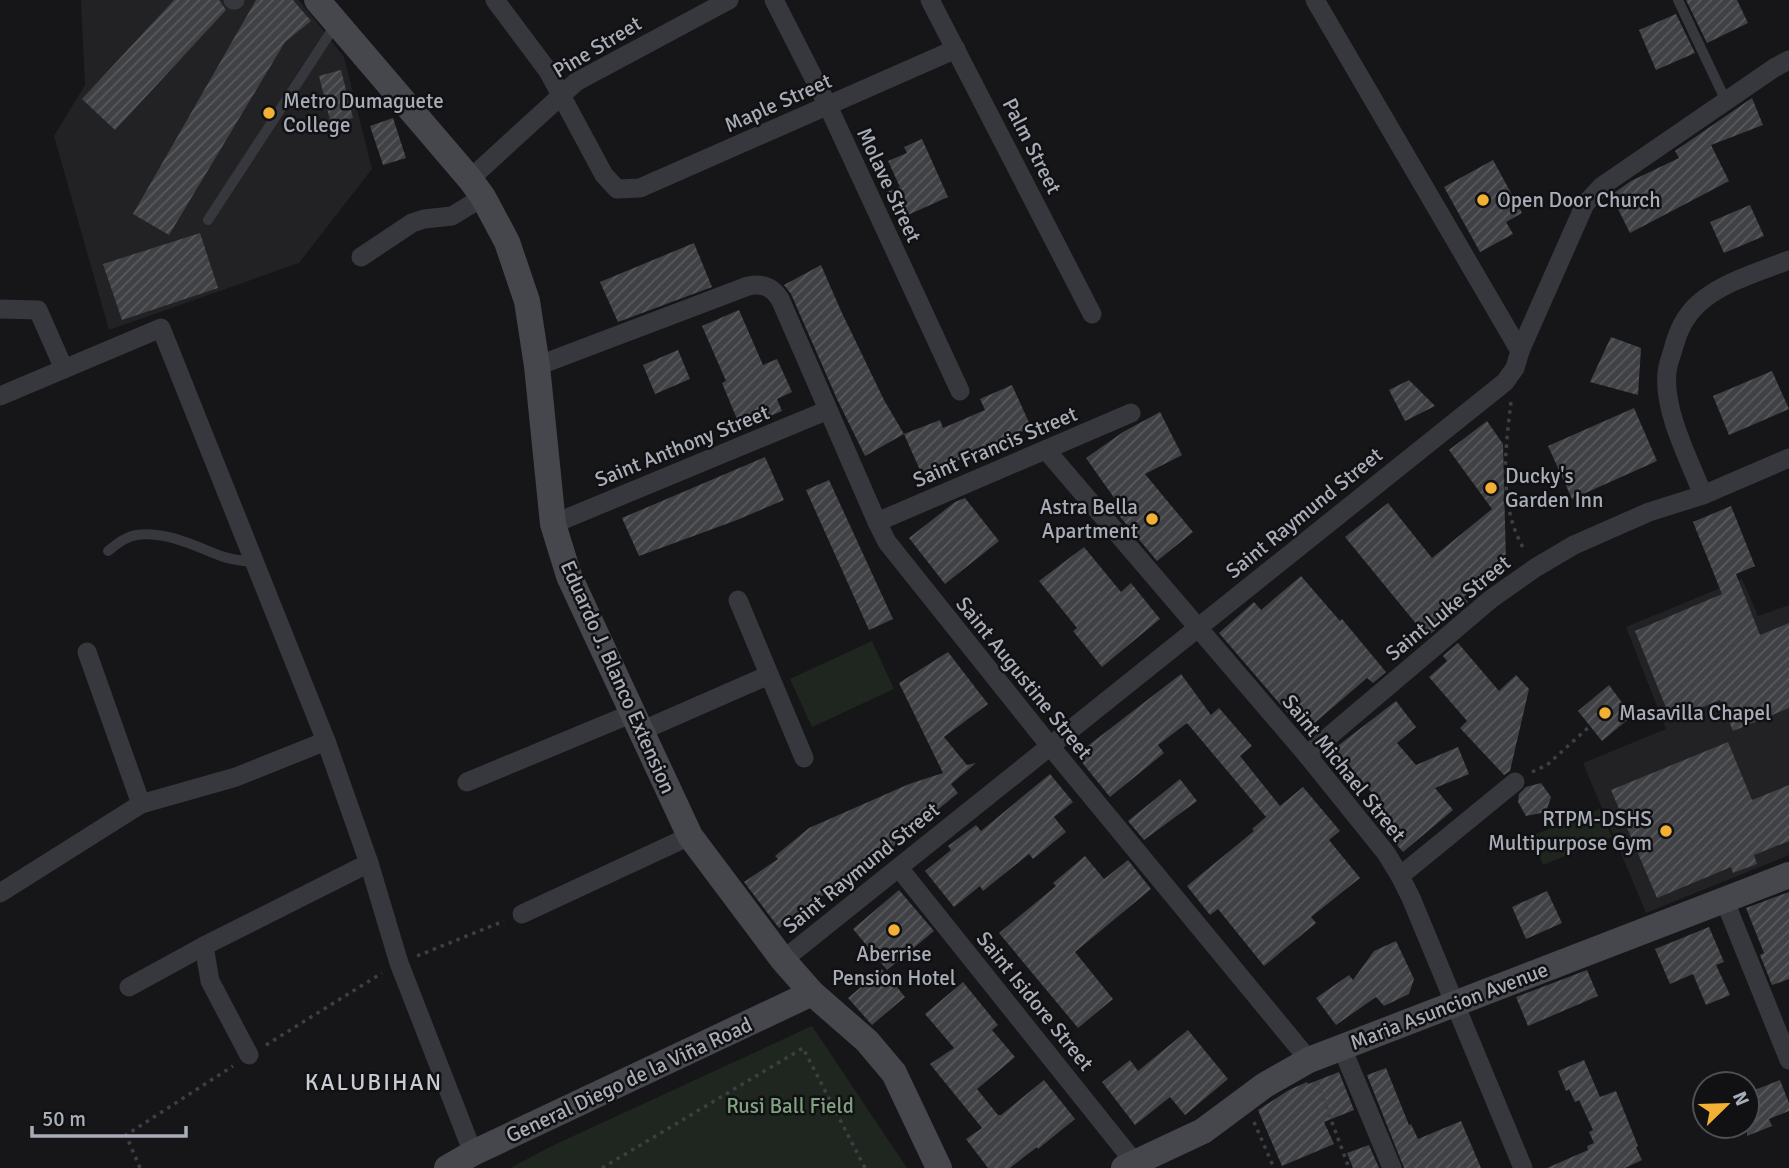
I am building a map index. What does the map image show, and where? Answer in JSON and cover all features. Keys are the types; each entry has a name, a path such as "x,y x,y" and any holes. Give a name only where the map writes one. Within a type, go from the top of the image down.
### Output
{"main road":[{"name":"Eduardo J. Blanco Extension","path":"317,0 476,188 507,242 527,302 537,366 553,524 569,576 690,836 783,960 812,993 867,1041 894,1073 939,1168"},
{"name":"Maria Asuncion Avenue","path":"1129,1166 1203,1131 1265,1085 1309,1060 1789,875"},
{"name":"General Diego de la Viña Road","path":"447,1168 473,1153 812,993"}],"street":[{"path":"495,0 548,71 561,93"},
{"name":"Pine Street","path":"361,257 412,223 452,216 561,93 593,72 729,0"},
{"name":"Molave Street","path":"774,0 828,106 960,391"},
{"name":"Palm Street","path":"930,0 1092,314"},
{"path":"1315,0 1518,359"},
{"name":"Maple Street","path":"561,93 604,175 617,189 640,188 956,49"},
{"name":"Saint Raymund Street","path":"783,960 1505,382 1518,359 1585,204 1602,186 1789,60"},
{"path":"1703,495 1672,413 1667,391 1667,371 1675,340 1686,318 1698,304 1725,286 1789,260"},
{"name":"Saint Augustine Street","path":"537,366 748,286 766,286 774,290 877,522 900,559 1050,747 1309,1060"},
{"path":"0,309 38,310 64,369"},
{"path":"0,396 160,328 326,741 369,863 399,963 473,1153"},
{"name":"Saint Anthony Street","path":"553,524 828,411"},
{"name":"Saint Francis Street","path":"877,522 1131,413"},
{"name":"Saint Michael Street","path":"1046,450 1307,755 1386,853 1400,876 1523,1168"},
{"name":"Saint Luke Street","path":"1307,755 1491,599 1535,568 1574,545 1789,458"},
{"path":"738,600 804,758"},
{"path":"87,652 141,804"},
{"path":"467,782 769,675"},
{"path":"0,893 141,804 236,777 326,741"},
{"path":"1400,876 1515,782"},
{"path":"522,914 690,836"},
{"path":"129,987 369,863"},
{"name":"Saint Isidore Street","path":"898,868 1129,1166"},
{"path":"1724,899 1789,1060"},
{"path":"204,946 210,981 249,1055"},
{"path":"1342,1048 1392,1168"}],"lane":[{"path":"1678,0 1726,101"},
{"path":"208,220 336,24"},
{"path":"108,551 123,539 137,535 151,536 186,541 221,556 254,562"}],"path":[{"path":"1518,359 1505,454 1508,503 1511,523 1535,568"},
{"path":"1515,782 1547,765 1590,726"},
{"path":"141,1168 126,1135 249,1055 399,963 522,914"},
{"path":"602,1168 803,1048 865,1168"},
{"path":"1309,1060 1349,1168"},
{"path":"1245,1100 1274,1168"}],"shaded area":[{"name":"Metro Dumaguete College","path":"81,0 299,0 344,57 372,169 299,263 109,330 54,136 85,85"},
{"path":"1742,579 1758,616 1789,605 1789,855 1646,913 1583,763 1666,729 1626,627"}],"green space":[{"path":"872,641 894,689 812,727 790,679"},
{"path":"1600,809 1612,837 1543,865 1531,836"},
{"name":"Rusi Ball Field","path":"812,1026 907,1168 510,1168 556,1144"}],"building":[{"path":"174,0 219,0 226,10 115,130 82,99"},
{"path":"256,0 293,0 311,21 285,42 169,235 133,214"},
{"path":"1686,0 1737,0 1748,23 1707,43"},
{"path":"1676,14 1695,53 1656,70 1639,30"},
{"path":"341,70 353,118 331,124 319,76"},
{"path":"1752,98 1763,125 1711,145 1729,181 1630,233 1611,195 1631,181 1679,158 1675,151"},
{"path":"393,118 406,158 383,165 370,126"},
{"path":"922,139 948,197 899,219 887,192 900,187 888,161 907,153 904,147"},
{"name":"Open Door Church","path":"1493,160 1522,213 1506,222 1513,234 1480,252 1444,187"},
{"path":"1750,205 1764,236 1724,253 1710,222"},
{"path":"200,233 218,288 122,320 103,264"},
{"path":"694,243 712,287 618,322 600,282"},
{"path":"821,265 884,400 904,434 865,456 791,294 784,285"},
{"path":"739,310 763,365 777,359 792,392 777,399 782,411 754,423 750,414 737,419 722,383 726,381 702,326"},
{"path":"1611,337 1641,348 1638,395 1590,382"},
{"path":"678,350 690,379 655,394 643,365"},
{"path":"1772,371 1789,409 1729,435 1713,396"},
{"path":"1409,380 1435,406 1405,421 1389,390"},
{"path":"1012,385 1031,427 923,477 904,434 940,420 943,428 985,410 980,399"},
{"path":"1634,408 1657,461 1572,499 1548,446"},
{"path":"1160,412 1182,455 1145,474 1193,532 1157,561 1111,506 1117,502 1086,458 1123,432"},
{"path":"1487,421 1503,444 1506,563 1464,597 1468,602 1427,637 1345,537 1388,503 1432,558 1492,509 1449,450"},
{"path":"765,457 784,500 639,556 622,518"},
{"path":"829,480 893,619 869,630 806,490"},
{"path":"965,498 999,541 945,584 909,538 955,502"},
{"path":"1731,506 1755,566 1736,574 1760,635 1789,623 1789,708 1733,731 1720,700 1671,720 1635,631 1722,594 1693,522"},
{"path":"1084,547 1121,592 1131,583 1160,619 1102,667 1073,631 1077,628 1039,581"},
{"path":"1301,576 1340,621 1342,619 1386,672 1373,683 1367,678 1304,732 1219,633 1254,602 1261,610"},
{"path":"1458,643 1499,691 1516,675 1529,689 1510,771 1504,775 1460,728 1467,721 1429,677 1447,661 1443,656"},
{"path":"948,652 988,704 944,737 967,765 976,763 951,784 958,793 848,884 844,878 779,928 744,882 778,859 775,856 809,828 909,784 943,773 899,683"},
{"path":"1181,674 1211,715 1219,708 1252,746 1240,756 1280,806 1303,787 1340,831 1329,840 1360,878 1311,917 1316,923 1264,966 1218,909 1210,915 1187,886 1254,831 1252,829 1266,817 1187,723 1158,745 1164,753 1110,797 1076,755"},
{"name":"Masavilla Chapel","path":"1609,685 1632,716 1602,741 1578,711"},
{"path":"1396,701 1416,727 1397,743 1416,765 1458,747 1469,774 1435,788 1453,810 1403,852 1365,807 1376,798 1335,748"},
{"path":"1728,742 1752,800 1789,785 1789,841 1754,855 1757,864 1733,873 1731,867 1657,898 1611,790"},
{"path":"1050,774 1073,802 1054,817 1066,832 1033,859 1029,854 983,891 980,886 954,907 925,871 951,850 948,846 976,825 981,831"},
{"path":"1180,779 1197,801 1144,840 1128,821"},
{"path":"1541,783 1551,797 1546,812 1526,816 1518,802 1519,794 1526,787"},
{"path":"1085,856 1104,879 1128,860 1151,889 1075,952 1113,999 1078,1028 999,933 1056,886 1053,883"},
{"name":"Aberrise Pension Hotel","path":"899,890 934,931 887,970 853,929"},
{"path":"1547,891 1562,923 1526,939 1512,907"},
{"path":"1789,892 1789,979 1772,985 1760,955 1764,953 1746,908"},
{"path":"1709,927 1724,962 1716,965 1730,995 1706,1005 1693,974 1670,984 1655,949"},
{"path":"1396,941 1414,979 1409,994 1384,1006 1376,997 1336,1025 1316,998 1349,975 1353,980 1374,951"},
{"path":"882,969 905,997 872,1025 848,998"},
{"path":"1587,970 1598,996 1528,1026 1516,997"},
{"path":"963,982 998,1025 992,1030 1015,1057 977,1089 998,1115 1044,1080 1075,1119 1010,1168 988,1168 966,1139 982,1128 930,1064 954,1048 925,1014"},
{"path":"1188,1030 1228,1079 1185,1115 1170,1097 1135,1125 1102,1082 1130,1060 1138,1071"},
{"path":"1584,1060 1600,1097 1616,1091 1642,1160 1625,1168 1547,1168 1588,1150 1587,1146 1594,1143 1589,1132 1593,1130 1579,1100 1575,1102 1569,1089 1566,1091 1558,1071"},
{"path":"1386,1068 1409,1125 1411,1124 1418,1139 1461,1121 1481,1168 1404,1168 1367,1075"},
{"path":"1339,1072 1354,1110 1324,1122 1334,1144 1282,1166 1258,1110 1289,1090"},
{"path":"1780,1080 1789,1103 1789,1111 1769,1119 1772,1126 1761,1130 1761,1087"},
{"path":"1369,1145 1379,1168 1353,1168 1347,1153"}],"place":[{"name":"Metro Dumaguete College","path":"269,113"},
{"name":"Open Door Church","path":"1483,200"},
{"name":"Ducky's Garden Inn","path":"1491,488"},
{"name":"Astra Bella Apartment","path":"1152,519"},
{"name":"Masavilla Chapel","path":"1605,713"},
{"name":"RTPM-DSHS Multipurpose Gym","path":"1666,831"},
{"name":"Aberrise Pension Hotel","path":"894,930"}],"district":[{"name":"KALUBIHAN","path":"374,1082"}]}
